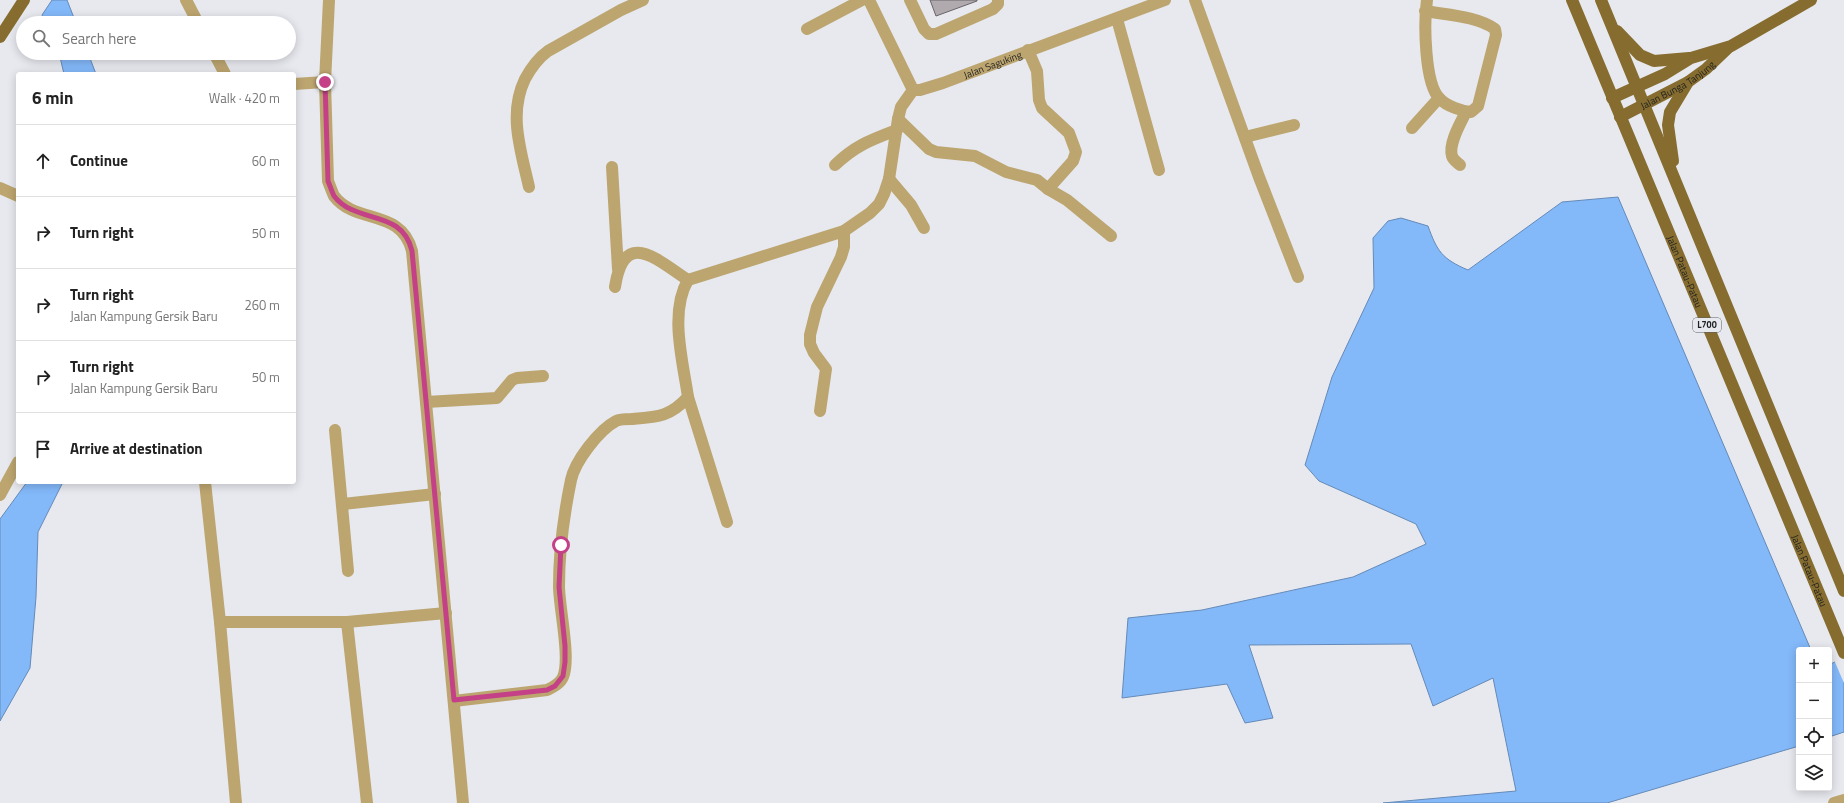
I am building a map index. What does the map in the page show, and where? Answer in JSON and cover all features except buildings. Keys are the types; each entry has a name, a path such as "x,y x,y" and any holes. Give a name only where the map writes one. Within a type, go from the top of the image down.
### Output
{"main road":[{"path":"0,37 24,0"},
{"name":"Jalan Patau-Patau","path":"1572,0 1843,652"},
{"name":"L700","path":"1601,0 1844,591"},
{"name":"Jalan Bunga Tanjung","path":"1620,116 1688,82 1706,69 1731,46 1811,0"},
{"path":"1612,26 1640,55 1654,61 1691,58"},
{"name":"Jalan Bunga Tanjung","path":"1612,98 1665,74 1691,58 1731,46"},
{"path":"1675,179 1668,125 1670,112 1688,82"}],"street":[{"path":"186,0 194,16"},
{"path":"329,0 325,82 328,181 334,196 353,209 388,221 405,233 410,242 463,803"},
{"path":"529,187 515,120 517,101 531,68 540,57 548,51 621,10 643,0"},
{"path":"807,29 862,0"},
{"path":"727,522 688,397 679,333 678,311 680,298 688,280 844,232 860,221 878,204 884,194 889,179 901,107 913,90 869,0"},
{"path":"910,0 924,29 930,34 936,34 993,9 998,4 998,0"},
{"name":"Jalan Saguking","path":"913,90 920,90 943,83 1165,0"},
{"path":"1194,0 1298,277"},
{"path":"1426,6 1488,24 1495,29 1496,35 1478,106 1471,112 1466,112 1445,103 1439,98 1433,88 1426,59 1426,6"},
{"path":"1117,19 1159,170"},
{"path":"1028,50 1037,71 1039,100 1042,108 1069,133 1076,152 1073,161 1048,189"},
{"path":"218,60 224,72"},
{"path":"296,84 325,82"},
{"path":"1412,128 1439,98"},
{"path":"1460,165 1452,158 1451,152 1456,130 1466,112"},
{"path":"897,124 929,149 936,152 975,156 1006,172 1038,180 1048,189 1067,200 1112,236"},
{"path":"835,165 849,152 897,124"},
{"path":"1245,137 1294,125"},
{"path":"612,167 618,269 616,287"},
{"path":"889,179 911,205 924,228"},
{"path":"0,188 16,195"},
{"path":"820,411 826,369 816,356 810,344 810,335 817,308 841,257 844,247 844,232"},
{"path":"618,269 630,255 637,252 647,254 688,280"},
{"path":"426,402 497,398 517,378 543,376"},
{"path":"454,700 547,690 555,686 563,676 565,646 559,587 561,545 571,480 575,466 595,439 617,420 662,416 672,412 688,397"},
{"path":"335,430 348,571"},
{"path":"0,495 16,466"},
{"path":"205,484 220,622 236,803"},
{"path":"343,504 435,494"},
{"path":"220,622 347,622 446,613"},
{"path":"347,622 367,803"},
{"path":"1834,803 1844,800"}],"water":[{"path":"52,0 67,0 73,16 42,16"},
{"path":"61,60 91,60 95,72 64,72"},
{"path":"1618,197 1810,647 1796,647 1796,747 1607,803 1383,803 1516,791 1493,678 1433,706 1411,644 1249,645 1273,718 1245,723 1227,684 1122,698 1128,618 1202,610 1353,577 1426,544 1416,524 1319,481 1305,465 1332,377 1374,288 1373,238 1388,221 1401,218 1428,226 1434,242 1446,258 1468,270 1562,202"},
{"path":"26,484 62,484 38,532 36,597 30,668 0,721 0,519"},
{"path":"1844,657 1844,732 1832,736 1832,683 1832,663"}],"pier":[{"path":"1844,655 1844,683 1834,660"}],"route":[{"path":"325,82 328,181 334,196 345,205 353,209 388,221 398,227 405,233 410,242 412,251 454,700 547,690 555,686 563,676 565,646 559,587 561,545"}]}
